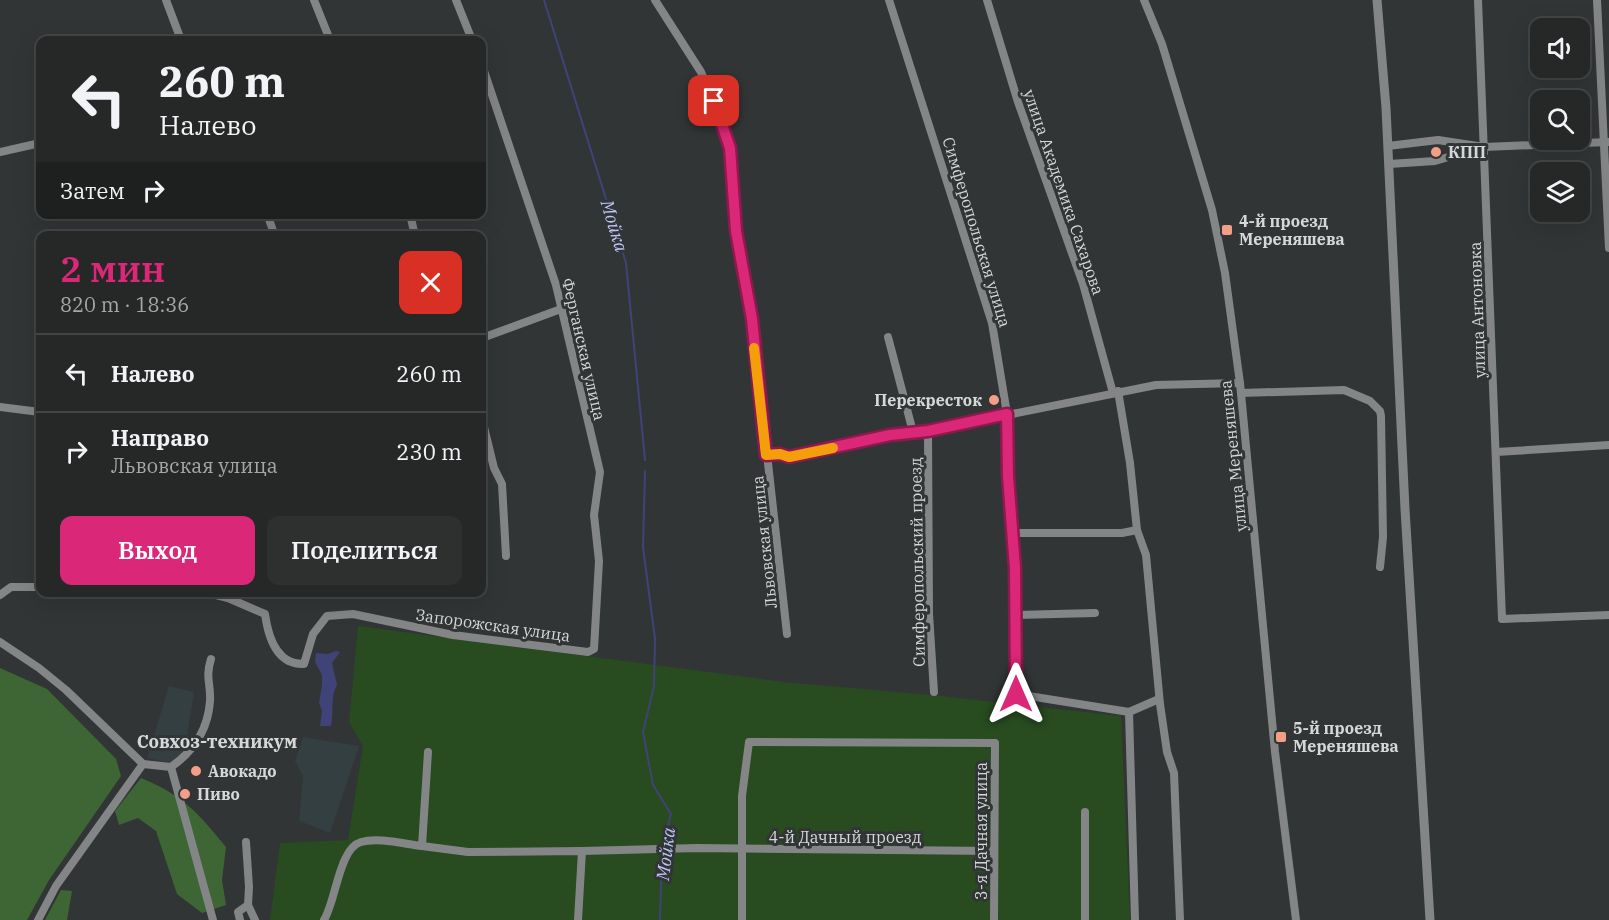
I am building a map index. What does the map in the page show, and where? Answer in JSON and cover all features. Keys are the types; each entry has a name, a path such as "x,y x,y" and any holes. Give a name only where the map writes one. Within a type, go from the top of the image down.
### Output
{"street":[{"path":"166,0 180,36"},
{"path":"314,0 328,36"},
{"path":"456,0 470,36"},
{"name":"Львовская улица","path":"655,0 701,72 720,116 730,148 736,231 752,319 787,634"},
{"name":"Симферопольская улица","path":"890,0 911,74 933,134 992,323 1007,414 1016,615 1016,694 1129,712"},
{"name":"улица Академика Сахарова","path":"987,0 1018,102 1083,284 1115,392 1130,463 1137,530 1146,555 1159,702 1167,752 1174,774 1179,920"},
{"name":"улица Мереняшева","path":"1144,0 1162,44 1220,238 1240,383 1275,752 1296,920"},
{"path":"1377,0 1388,146 1430,920"},
{"name":"улица Антоновка","path":"1478,0 1502,619 1609,615"},
{"path":"1597,0 1606,142 1609,248"},
{"name":"Ферганская улица","path":"486,77 552,274 600,472 594,515 599,561 594,649"},
{"path":"1388,146 1438,140 1484,147 1606,142"},
{"path":"0,152 36,143"},
{"path":"1389,164 1436,161 1484,147"},
{"path":"486,337 561,309"},
{"path":"888,337 913,432"},
{"path":"766,455 780,454 789,457 1084,401 1115,392 1156,385 1240,383"},
{"path":"1241,393 1344,390 1376,406 1381,416 1383,537 1380,567"},
{"path":"0,407 36,412"},
{"name":"Симферопольский проезд","path":"928,431 929,614 934,692"},
{"path":"486,435 494,468 502,484 506,556"},
{"path":"1496,452 1609,445"},
{"path":"1012,533 1122,534 1137,530"},
{"path":"0,595 11,587 36,587"},
{"name":"Запорожская улица","path":"224,597 265,614 274,647 284,659 296,664 304,664 313,634 327,616 353,614 453,635 588,652 594,649"},
{"path":"1016,615 1095,613"},
{"path":"0,642 39,668 66,690 143,764 171,767 192,750 205,726 210,700 206,673 211,659"},
{"path":"1135,920 1129,712 1159,702"},
{"name":"3-я Дачная улица","path":"743,850 742,796 749,741 995,743 994,920"},
{"path":"422,846 428,752"},
{"path":"39,920 56,886 143,764"},
{"path":"171,767 213,920"},
{"path":"1085,812 1085,920"},
{"path":"246,842 248,905 255,920"},
{"name":"4-й Дачный проезд","path":"324,920 334,896 345,856 352,847 362,842 468,852 697,848 993,851"},
{"path":"742,920 743,850"},
{"path":"578,920 582,851"},
{"path":"240,920 238,912 248,905"}],"shaded area":[{"path":"169,686 194,692 185,750 172,763 147,758"},
{"path":"303,737 359,746 330,833 299,821 303,776 295,761"}],"green space":[{"path":"358,626 784,682 931,695 1121,716 1130,920 270,920 280,843 348,840 363,746 349,722"},
{"path":"0,668 47,689 116,759 121,776 49,880 27,920 0,920"},
{"path":"141,778 168,791 189,806 226,847 222,880 226,905 202,913 177,894 156,831 138,818 119,825 115,811"},
{"path":"61,890 72,891 67,920 45,920"}],"water":[{"path":"340,652 332,663 337,685 331,726 320,726 322,711 319,703 322,675 315,662 316,653 328,654"}],"waterway":[{"name":"Мойка","path":"544,0 626,263 645,460"},
{"name":"Мойка","path":"645,471 643,547 655,639 654,686 643,732 653,785 671,814 663,845"},
{"name":"Мойка","path":"660,920 662,851"}],"slow traffic":[{"path":"754,348 766,455 780,454 789,457 833,448"}],"place":[{"name":"КПП","path":"1436,152"},
{"name":"4-й проезд Мереняшева","path":"1227,230"},
{"name":"Перекресток","path":"994,400"},
{"name":"5-й проезд Мереняшева","path":"1281,737"},
{"name":"Авокадо","path":"196,771"},
{"name":"Пиво","path":"185,794"}],"district":[{"name":"Совхоз-техникум","path":"217,742"}],"route":[{"path":"714,101 730,148 736,231 752,319 766,455 780,454 789,457 890,435 928,431 1007,414 1008,476 1012,504 1015,568 1016,694"}]}
